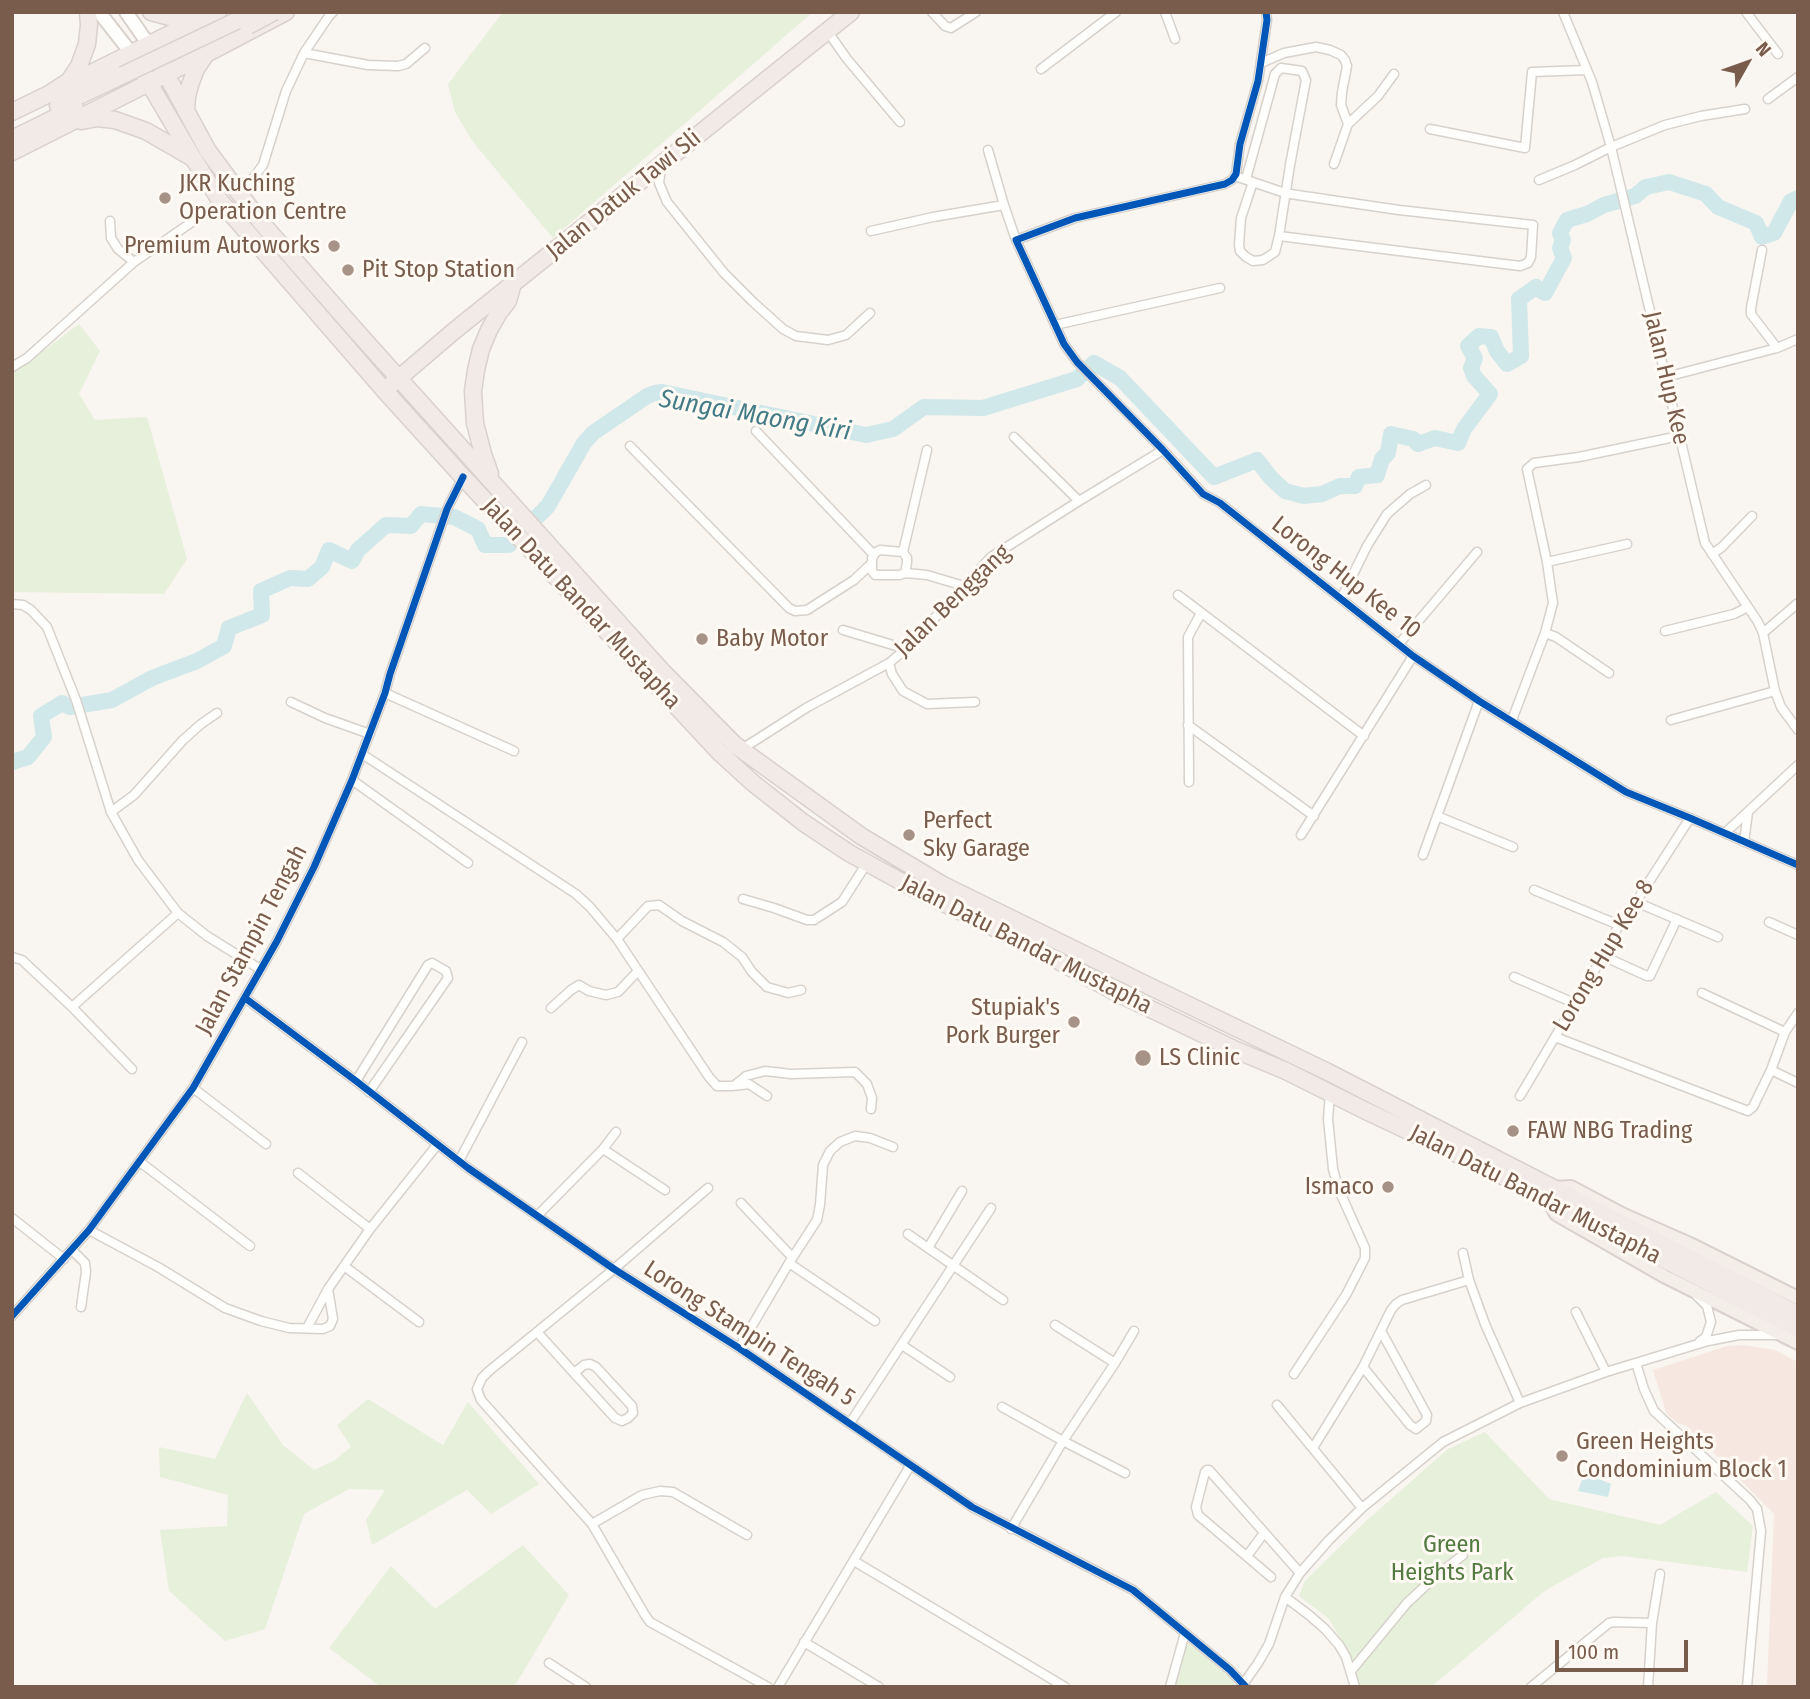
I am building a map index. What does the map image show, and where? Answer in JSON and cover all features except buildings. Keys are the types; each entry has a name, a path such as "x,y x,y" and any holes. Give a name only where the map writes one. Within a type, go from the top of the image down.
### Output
{"highway":[{"path":"49,94 69,81 79,66 87,44 88,12"},
{"path":"150,12 186,20 210,15"},
{"path":"12,129 255,12"},
{"path":"12,139 274,12"},
{"path":"12,152 286,12"},
{"name":"Jalan Datuk Tawi Sli","path":"384,390 851,12"},
{"path":"12,112 210,15"},
{"path":"149,45 208,151 236,190 398,379"},
{"path":"132,54 221,202 384,390"},
{"path":"186,112 190,85 206,54"},
{"path":"67,124 97,118 115,120 146,131 193,158"},
{"path":"493,483 482,454 475,423 475,370 481,349 498,314 508,301 513,285"},
{"name":"Jalan Datu Bandar Mustapha","path":"398,379 693,703 742,750 860,836 943,884 1326,1071 1794,1330"},
{"name":"Jalan Datu Bandar Mustapha","path":"384,390 720,753 804,824 911,887 1031,946 1115,992 1494,1171 1551,1194"},
{"path":"412,421 413,405 418,400"}],"main road":[{"path":"99,12 132,54"},
{"path":"126,12 149,45"},
{"path":"1153,988 1150,1003 1171,1019"},
{"path":"1794,1330 1685,1286 1556,1214 1551,1194 1571,1187 1798,1298"}],"street":[{"path":"236,190 251,181 263,165 286,90 304,53 333,12"},
{"path":"932,12 945,26 951,28 976,12"},
{"path":"1041,69 1116,12"},
{"path":"1165,12 1175,39"},
{"path":"1016,240 1075,218 1232,180 1258,81 1266,12"},
{"name":"Jalan Hup Kee","path":"1563,12 1592,82 1611,147 1705,543 1763,633 1775,691 1798,730"},
{"path":"1746,12 1778,54"},
{"path":"828,33 900,121"},
{"path":"1261,62 1284,53 1316,47 1341,55 1348,66 1341,105 1348,124"},
{"path":"304,53 368,65 398,66 406,64 425,48"},
{"path":"1281,68 1301,71 1306,80 1279,236 1275,252 1263,260 1253,261 1240,251 1241,218 1249,181 1275,74 1281,68"},
{"path":"1430,129 1525,148 1532,72 1587,70"},
{"path":"1334,164 1348,124 1378,96 1394,74"},
{"path":"1768,99 1798,77"},
{"path":"1258,81 1272,84"},
{"path":"1539,180 1665,125 1745,109"},
{"name":"Lorong Hup Kee 10","path":"988,150 1016,240 1064,344 1094,381 1203,494 1220,503 1413,656 1479,701 1626,792 1725,833"},
{"path":"661,165 660,183 667,202 724,273 783,329 796,336 828,340 846,335 870,313"},
{"path":"1235,176 1285,193 1399,210 1533,225 1531,257 1528,263 1520,266 1279,236"},
{"path":"12,367 27,358 134,262 221,202"},
{"path":"871,230 933,216 1004,205"},
{"path":"110,221 111,238 118,249 134,262"},
{"path":"1762,250 1751,314 1777,348"},
{"path":"1055,325 1220,288"},
{"path":"1666,377 1777,348 1798,339"},
{"path":"756,431 873,554 872,571 877,576"},
{"path":"1512,720 1545,633 1553,603 1527,469 1534,463 1579,457 1679,436"},
{"path":"1014,437 1079,500"},
{"path":"629,446 789,608 795,611 807,610 854,580 872,564"},
{"path":"902,552 926,450"},
{"name":"Jalan Benggang","path":"742,750 806,708 889,663 906,649 1001,549 1163,450"},
{"name":"Jalan Stampin Tengah","path":"12,1316 89,1230 193,1088 277,941 314,867 352,780 385,693 438,533 463,477"},
{"path":"1341,599 1367,546 1387,514 1410,494 1426,485"},
{"path":"1712,554 1752,516"},
{"path":"1547,562 1627,544"},
{"path":"854,580 900,575 906,569 907,558 902,552 880,550 873,554"},
{"path":"1399,644 1477,552"},
{"path":"906,569 964,586"},
{"path":"1178,595 1364,736"},
{"path":"1763,633 1798,603"},
{"path":"12,604 23,605 31,610 47,627 76,700 111,812 138,860 178,913 207,936 260,969"},
{"path":"1665,631 1734,614 1748,607"},
{"path":"1189,782 1188,637 1201,613"},
{"path":"844,630 906,649"},
{"path":"1545,633 1556,636 1609,673"},
{"path":"1301,835 1413,656"},
{"path":"889,663 892,674 903,691 927,704 975,702"},
{"path":"1671,720 1775,691"},
{"path":"385,693 514,751"},
{"path":"1423,855 1479,701"},
{"path":"291,702 370,734"},
{"path":"111,812 134,795 183,740 216,713"},
{"path":"1188,725 1314,816"},
{"path":"362,754 576,894 617,939 717,1086 749,1084 767,1096"},
{"path":"1798,765 1725,833 1798,865"},
{"path":"352,780 468,863"},
{"path":"1744,842 1748,812"},
{"path":"1437,816 1514,847"},
{"name":"Lorong Hup Kee 8","path":"1520,1096 1619,925 1690,818"},
{"path":"743,899 814,920 842,902 867,863"},
{"path":"1534,890 1619,925"},
{"path":"1636,902 1718,937"},
{"path":"617,939 648,906 659,905 682,921 723,942 742,957 767,988 788,993 801,990"},
{"path":"72,1007 178,913"},
{"path":"1603,956 1650,975 1677,919"},
{"path":"1769,922 1798,935"},
{"path":"12,957 22,960 132,1069"},
{"path":"356,1081 428,965 432,963 446,971 448,978 369,1092"},
{"path":"551,1009 579,985 589,991 606,995 618,992 638,971"},
{"path":"1514,977 1574,1003"},
{"path":"1702,993 1785,1032"},
{"name":"Lorong Stampin Tengah 5","path":"245,998 459,1161 614,1269 739,1348 972,1507 1133,1590 1245,1685"},
{"path":"1555,1037 1748,1111 1754,1107 1785,1032 1798,1013"},
{"path":"459,1161 522,1042"},
{"path":"732,1086 746,1076 765,1070 791,1074 855,1072 867,1084 873,1098 871,1109"},
{"path":"1770,1070 1798,1083"},
{"path":"193,1088 266,1144"},
{"path":"1294,1374 1346,1295 1365,1258 1365,1248 1339,1190 1333,1169 1328,1119 1330,1093"},
{"path":"537,1216 603,1149 616,1132"},
{"path":"739,1348 790,1260 817,1220 824,1165 830,1151 840,1142 855,1136 870,1138 893,1147"},
{"path":"307,1328 328,1289 370,1229 437,1144"},
{"path":"603,1149 665,1190"},
{"path":"140,1162 250,1245"},
{"path":"298,1173 370,1229"},
{"path":"708,1188 489,1371 477,1389 481,1400 592,1524 650,1622 768,1687"},
{"path":"928,1248 962,1191"},
{"path":"741,1203 790,1260 875,1321"},
{"path":"850,1423 991,1208"},
{"path":"12,1217 64,1259"},
{"path":"89,1230 158,1267 225,1308 289,1328 323,1329 330,1326 333,1319 328,1289"},
{"path":"908,1234 1003,1300"},
{"path":"72,1250 85,1264 81,1307"},
{"path":"1463,1253 1469,1280 1485,1324 1520,1403"},
{"path":"344,1266 419,1322"},
{"path":"1313,1448 1363,1367 1391,1310 1402,1300 1469,1280"},
{"path":"1685,1286 1702,1300 1710,1314 1711,1322 1706,1337 1694,1344"},
{"path":"1576,1312 1606,1372"},
{"path":"1055,1325 1115,1363"},
{"path":"1245,1685 1269,1644 1285,1597 1300,1573 1362,1508 1443,1442 1520,1403 1606,1372 1694,1344 1740,1335 1794,1330"},
{"path":"1011,1529 1063,1441 1134,1331"},
{"path":"1363,1367 1410,1425 1416,1429 1426,1421 1427,1415 1381,1331"},
{"path":"537,1332 574,1373 615,1418 622,1420 633,1413 632,1406 596,1367 590,1364 574,1373"},
{"path":"902,1345 950,1377"},
{"path":"1636,1363 1654,1412 1757,1509 1761,1531 1747,1687"},
{"path":"1277,1405 1362,1508"},
{"path":"1002,1407 1125,1473"},
{"path":"778,1687 910,1466"},
{"path":"1271,1577 1198,1515 1196,1511 1205,1472 1209,1470 1300,1573"},
{"path":"592,1524 642,1495 660,1490 673,1492 747,1535"},
{"path":"1247,1556 1265,1533"},
{"path":"1351,1671 1407,1603 1463,1555"},
{"path":"854,1561 1065,1687"},
{"path":"1648,1687 1652,1623 1660,1574"},
{"path":"1285,1597 1325,1629 1339,1645 1346,1657 1355,1687"},
{"path":"1531,1687 1609,1623 1652,1623"},
{"path":"1170,1687 1185,1633"},
{"path":"804,1642 879,1687"},
{"path":"550,1663 586,1687"}],"shaded area":[{"path":"1744,1345 1775,1350 1798,1362 1798,1687 1767,1687 1774,1514 1687,1426 1677,1423 1666,1413 1653,1370 1727,1346"}],"green space":[{"path":"503,12 813,12 553,238 473,142 455,112 448,84"},
{"path":"79,324 100,351 79,394 95,420 147,417 187,559 164,594 12,592 12,372"},
{"path":"247,1393 283,1445 314,1470 335,1460 351,1447 337,1425 368,1399 443,1445 468,1402 539,1484 491,1514 467,1490 372,1545 366,1520 385,1490 349,1489 304,1514 265,1629 225,1641 169,1591 160,1530 227,1526 228,1495 160,1477 159,1447 215,1459"},
{"name":"Green Heights Park","path":"1485,1432 1549,1499 1660,1525 1716,1492 1753,1526 1747,1572 1623,1556 1603,1558 1546,1590 1431,1687 1360,1687 1349,1652 1328,1618 1299,1596 1305,1581 1365,1522 1448,1449"},
{"path":"523,1545 569,1595 514,1687 381,1687 329,1648 391,1566 435,1609"},
{"path":"1179,1638 1195,1648 1234,1681 1237,1687 1164,1687"}],"water":[{"path":"1583,1477 1594,1477 1611,1484 1608,1497 1578,1491"}],"waterway":[{"name":"Sungai Maong Kiri","path":"12,762 28,757 44,737 41,716 62,703 70,707 112,700 152,678 197,661 224,646 229,628 262,615 261,591 290,578 308,579 322,567 329,550 352,561 358,550 386,525 411,526 421,514 454,517 478,529 485,545 509,545 548,506 584,443 593,433 655,393 662,392 866,435 893,429 924,407 983,408 1077,379 1094,363 1120,378 1214,477 1257,460 1285,491 1304,496 1322,494 1340,486 1355,486 1359,477 1377,475 1382,459 1388,453 1391,434 1413,439 1418,444 1435,438 1458,443 1464,429 1490,394 1474,376 1471,368 1475,358 1468,346 1479,336 1491,337 1507,364 1521,356 1519,299 1536,287 1545,293 1564,258 1560,248 1563,240 1560,233 1567,220 1635,196 1646,187 1669,182 1706,194 1718,207 1756,223 1762,237 1774,233 1791,201 1798,198"}],"cycle path":[{"path":"1266,12 1258,81 1240,144 1236,174 1232,180 1225,184 1075,218 1016,240 1064,344 1077,362 1203,494 1220,503 1413,656 1479,701 1626,792 1798,865"},
{"path":"12,1316 89,1230 193,1088 277,941 314,867 352,780 385,693 447,509 463,477"},
{"path":"245,998 468,1168 614,1269 739,1348 972,1507 1133,1590 1230,1670 1246,1687"}],"place":[{"name":"JKR Kuching Operation Centre","path":"165,198"},
{"name":"Premium Autoworks","path":"334,246"},
{"name":"Pit Stop Station","path":"348,270"},
{"name":"Baby Motor","path":"702,639"},
{"name":"Perfect Sky Garage","path":"909,835"},
{"name":"Stupiak's Pork Burger","path":"1074,1022"},
{"name":"LS Clinic","path":"1143,1058"},
{"name":"FAW NBG Trading","path":"1513,1131"},
{"name":"Ismaco","path":"1388,1187"},
{"name":"Green Heights Condominium Block 1","path":"1562,1456"}]}
